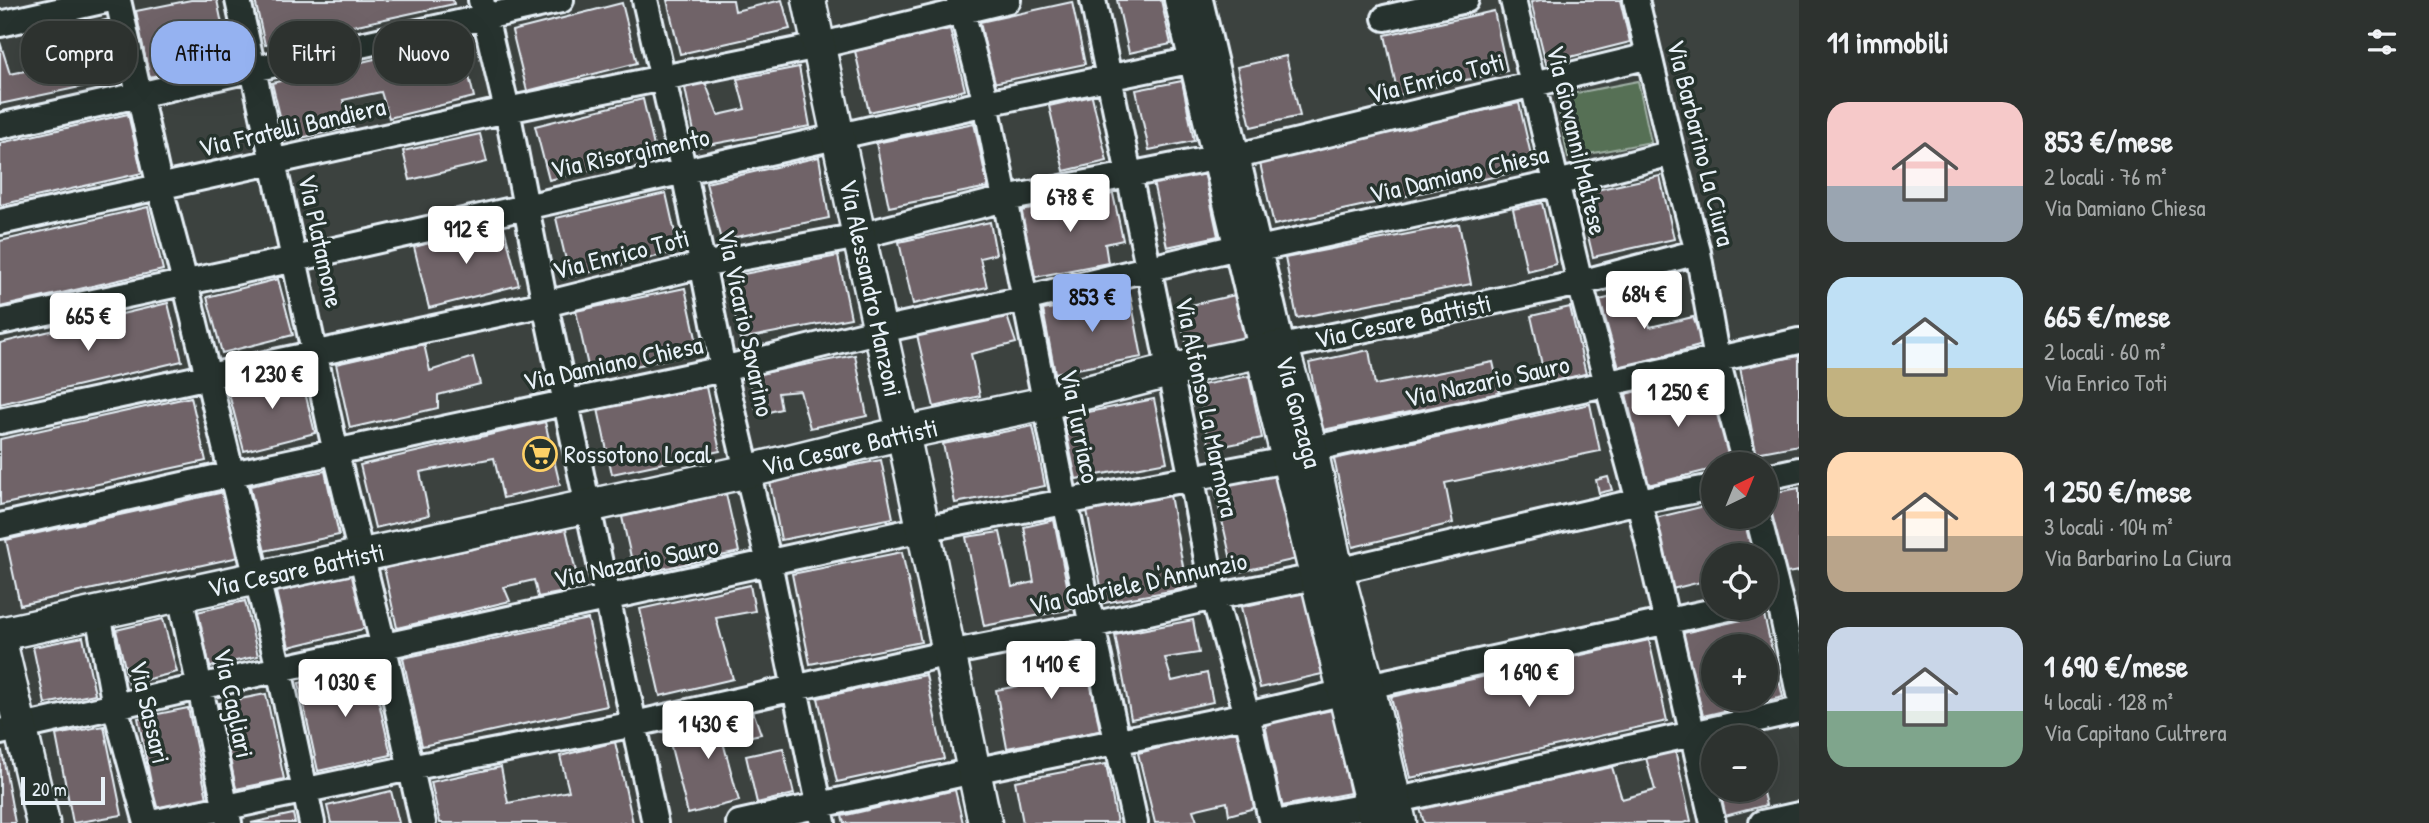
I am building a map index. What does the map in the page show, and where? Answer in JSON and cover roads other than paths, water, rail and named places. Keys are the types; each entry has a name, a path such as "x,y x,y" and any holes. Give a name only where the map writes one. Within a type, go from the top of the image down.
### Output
{"street":[{"path":"0,24 106,0"},
{"path":"118,0 160,188 209,376 279,669 312,823"},
{"name":"Via Platamone","path":"238,0 242,21"},
{"path":"255,67 483,8 561,0"},
{"name":"Via Vicario Savarino","path":"645,0 684,172 723,369 769,563 821,815"},
{"name":"Via Alessandro Manzoni","path":"809,0 985,823"},
{"name":"Via Fratelli Bandiera","path":"0,222 507,110 818,46 960,5 1008,0"},
{"name":"Via Alfonso La Marmora","path":"1093,0 1214,597 1274,823"},
{"name":"Via Gonzaga","path":"1177,0 1202,58 1385,813"},
{"name":"Via Gonzaga","path":"1200,0 1202,58"},
{"path":"1385,18 1465,0"},
{"name":"Via Giovanni Maltese","path":"1513,0 1580,283 1639,501 1713,823"},
{"name":"Via Barbarino La Ciura","path":"1636,0 1698,252 1717,360 1742,452"},
{"name":"Via Turriaco","path":"960,5 986,103 1065,501 1135,823"},
{"path":"483,8 507,110 655,823"},
{"name":"Via Enrico Toti","path":"0,421 545,303 702,265 859,236 1005,199 1226,157 1649,56"},
{"name":"Via Risorgimento","path":"0,322 295,259 986,103 1202,58"},
{"name":"Via Platamone","path":"255,81 336,453 363,555 423,823"},
{"path":"0,126 182,84"},
{"name":"Via Damiano Chiesa","path":"0,526 723,369 881,330 1148,270 1557,183 1672,153"},
{"name":"Via Cesare Battisti","path":"0,634 749,471 903,433 1046,403 1169,371 1580,283 1698,252"},
{"name":"Via Nazario Sauro","path":"10,730 922,529 1192,479 1799,341"},
{"path":"1778,474 1799,470"},
{"name":"Via Gabriele D'Annunzio","path":"149,823 227,815 305,790 635,724 950,653 1326,574 1639,501 1701,489"},
{"path":"1762,529 1781,597 1799,694"},
{"name":"Via Cagliari","path":"180,595 227,815"},
{"name":"Via Sassari","path":"98,613 115,706 149,823"},
{"path":"739,823 821,815 973,771 1247,715 1701,613"},
{"path":"0,641 10,730 43,823"},
{"path":"1274,823 1385,813 1691,733 1799,710"},
{"path":"1762,823 1799,815"}],"place":[{"name":"Rossotono Local","path":"540,454"}]}
